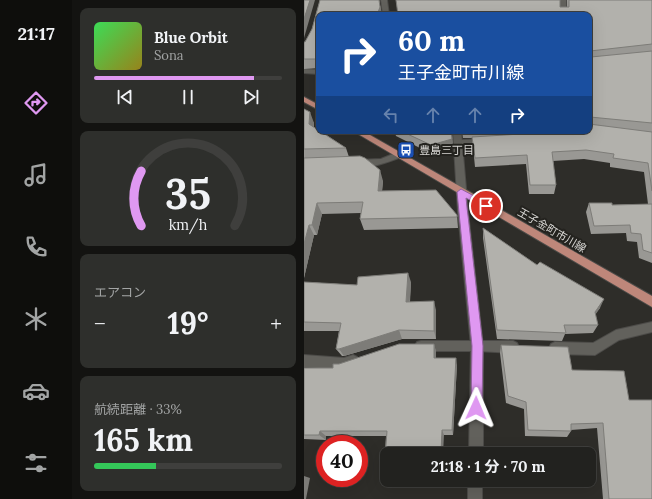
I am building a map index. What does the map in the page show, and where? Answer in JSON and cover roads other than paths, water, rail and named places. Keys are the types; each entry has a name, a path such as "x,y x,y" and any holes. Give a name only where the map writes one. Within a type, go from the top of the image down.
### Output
{"main road":[{"path":"304,99 316,106"},
{"name":"王子金町市川線","path":"363,134 652,302"}],"street":[{"path":"384,0 386,12"},
{"path":"563,0 563,12"},
{"path":"304,72 316,72"},
{"path":"457,134 461,192 478,346 476,447"},
{"path":"458,143 496,141"},
{"path":"351,163 382,162 398,155"},
{"path":"540,348 595,349 616,335 652,326"},
{"path":"409,345 524,347"},
{"path":"304,361 344,364 365,357"},
{"path":"475,487 475,499"}],"place":[{"name":"豊島三丁目","path":"406,150"}]}
